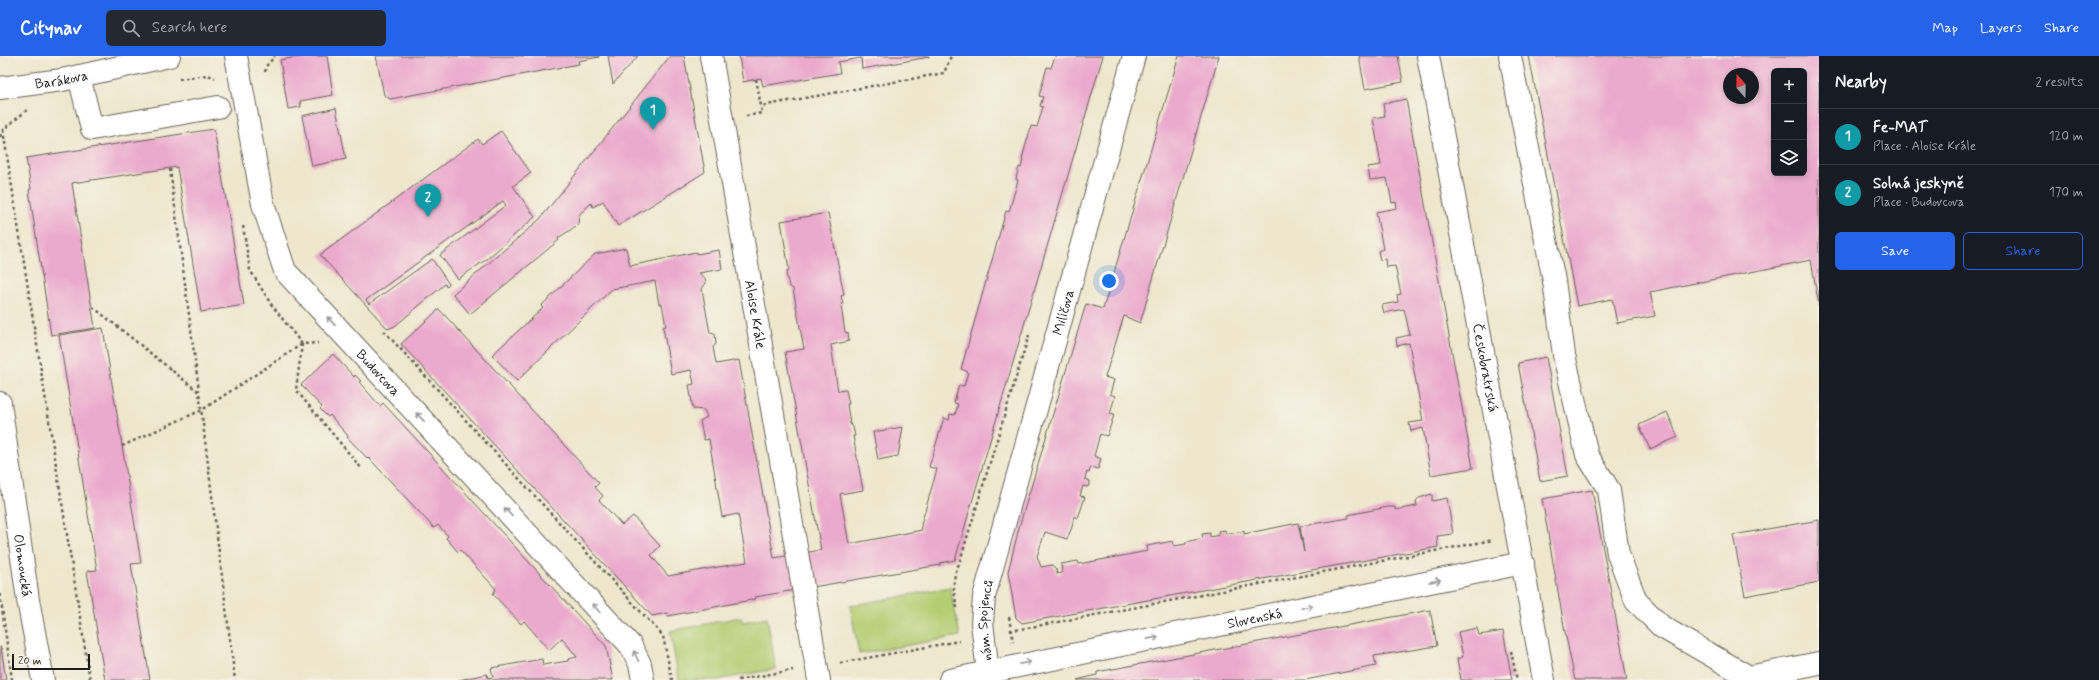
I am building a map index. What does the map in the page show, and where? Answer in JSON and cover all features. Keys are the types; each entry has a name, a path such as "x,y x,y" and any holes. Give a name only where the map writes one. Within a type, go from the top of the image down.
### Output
{"street":[{"name":"Barákova","path":"0,88 39,84 169,56"},
{"name":"Budovcova","path":"236,56 263,204 285,271 622,636 635,654 643,680"},
{"name":"Aloise Krále","path":"711,56 819,680"},
{"name":"Milíčova","path":"992,569 1134,56"},
{"name":"Českobratrská","path":"1428,56 1544,680"},
{"path":"1510,56 1554,281 1564,355 1587,455 1609,490 1618,554 1636,601 1662,627 1749,679 1819,662"},
{"path":"79,76 92,129 218,107"},
{"name":"Olomoucká","path":"0,403 5,470 43,680"},
{"name":"Slovenská","path":"988,677 1016,665 1523,563"},
{"name":"nám. Spojenců","path":"950,680 988,677 982,623 984,597 992,569"}],"path":[{"path":"756,79 761,106 944,73 951,56"},
{"path":"0,137 3,130 29,108"},
{"path":"3,130 90,680"},
{"path":"170,169 202,410 234,680"},
{"path":"93,307 199,392"},
{"path":"957,609 953,586 954,574 959,564 1031,329"},
{"path":"384,331 663,636 672,680"},
{"path":"122,446 202,410 302,344 296,390 362,469"},
{"path":"838,658 839,663 1493,540"},
{"path":"0,594 12,680"}],"green space":[{"path":"950,587 960,636 859,654 850,606"},
{"path":"741,617 743,622 767,617 776,669 717,680 679,680 670,631"}],"building":[{"path":"304,56 327,56 333,95 300,101 301,107 288,109 280,60"},
{"path":"376,56 599,57 578,61 579,64 390,99 384,95"},
{"path":"608,56 638,56 613,84"},
{"path":"670,56 684,56 705,172 618,226 603,201 593,207 591,203 579,215 578,225 558,238 559,240 470,314 453,294 540,219"},
{"path":"739,56 929,57 862,69 861,58 838,62 840,73 763,86 761,78 743,82"},
{"path":"1055,56 1103,56 955,560 940,563 940,565 755,597 756,599 668,616 667,613 652,616 401,344 439,309 599,483 595,487 603,496 599,500 622,525 633,516 660,546 651,555 668,576 747,562 738,514 722,517 709,439 704,440 700,421 707,417 704,410 693,409 689,385 694,384 691,370 671,374 663,327 666,326 662,304 659,304 655,281 612,289 517,381 492,355 543,308 541,306 595,254 626,248 630,266 696,252 697,254 719,250 722,269 699,273 705,278 706,283 702,289 710,333 715,334 716,344 713,347 716,364 739,360 774,558 821,550 785,352 804,349 793,289 789,286 786,274 789,270 781,221 828,213 844,295 841,296 843,304 841,306 845,332 848,333 849,341 831,345 838,391 846,390 849,404 847,404 850,424 853,427 855,436 853,436 863,490 840,494 849,544 922,530 921,525 937,469 929,467 944,418 949,420 950,414 955,415 958,404 954,403 959,385 964,386 968,372 961,369 1006,211 1009,212 1018,180 1016,179 1019,167 1021,168 1031,126 1037,127 1043,107 1040,106 1043,97 1039,96 1047,67 1051,68"},
{"path":"1179,56 1219,56 1140,323 1124,316 1105,377 1114,380 1110,394 1115,396 1110,414 1114,415 1107,436 1100,434 1094,456 1101,459 1098,469 1091,467 1089,473 1087,472 1085,479 1090,481 1088,487 1083,486 1080,496 1085,497 1078,518 1074,516 1072,527 1067,539 1045,532 1037,556 1041,567 1052,565 1056,569 1057,574 1062,573 1061,564 1078,561 1079,564 1148,551 1147,546 1173,541 1174,546 1186,544 1186,542 1203,538 1202,534 1210,533 1210,537 1219,535 1218,531 1225,530 1226,534 1244,531 1244,534 1298,523 1304,552 1300,526 1349,518 1348,515 1388,507 1395,507 1395,510 1417,506 1416,501 1419,498 1432,494 1432,501 1447,498 1453,534 1437,536 1438,547 1022,623 1016,618 1008,572 1020,524 1086,304 1103,309"},
{"path":"1359,56 1398,56 1403,82 1365,89"},
{"path":"1529,56 1819,56 1819,306 1811,260 1650,292 1655,316 1617,323 1612,299 1577,306"},
{"path":"1406,99 1473,468 1431,475 1423,428 1411,431 1409,423 1423,421 1409,343 1397,346 1396,338 1410,335 1404,309 1384,313 1382,305 1398,302 1397,295 1401,294 1395,266 1386,267 1385,259 1380,260 1378,251 1383,249 1376,212 1397,208 1396,202 1392,203 1387,178 1370,180 1368,167 1381,165 1373,118 1385,116 1383,104"},
{"path":"336,108 346,159 312,166 302,116"},
{"path":"214,129 244,305 201,312 177,167 72,183 95,328 51,335 29,190 31,189 26,158"},
{"path":"501,131 531,173 513,186 535,217 487,259 458,279 440,255 506,205 503,201 366,300 369,304 432,259 449,284 446,287 445,284 395,326 388,329 320,255 478,139 482,144"},
{"path":"103,328 141,563 131,564 150,680 105,680 87,571 97,570 59,335"},
{"path":"333,354 354,377 355,375 361,381 359,382 380,406 383,403 606,646 613,680 459,680 487,674 488,678 493,677 491,668 542,659 543,665 568,661 568,659 577,657 562,638 549,650 524,621 521,624 493,594 496,589 460,550 458,552 446,538 448,536 438,525 434,528 369,458 368,459 347,437 348,436 330,415 328,417 320,409 322,407 301,385"},
{"path":"1546,357 1568,476 1540,481 1518,363"},
{"path":"1667,412 1678,437 1650,449 1639,425"},
{"path":"903,427 898,456 878,460 873,432"},
{"path":"1592,490 1627,680 1575,680 1565,632 1542,499"},
{"path":"1819,520 1819,582 1745,596 1733,535"},
{"path":"1430,610 1437,646 1374,656 1376,666 1305,680 1077,680 1097,675 1097,672"},
{"path":"1477,628 1479,635 1503,631 1512,680 1461,680 1457,659 1463,657 1458,632"},
{"path":"1,647 6,680 0,680"}],"place":[{"name":"Fe-MAT","path":"653,130"},
{"name":"Solná jeskyně","path":"428,217"}]}
